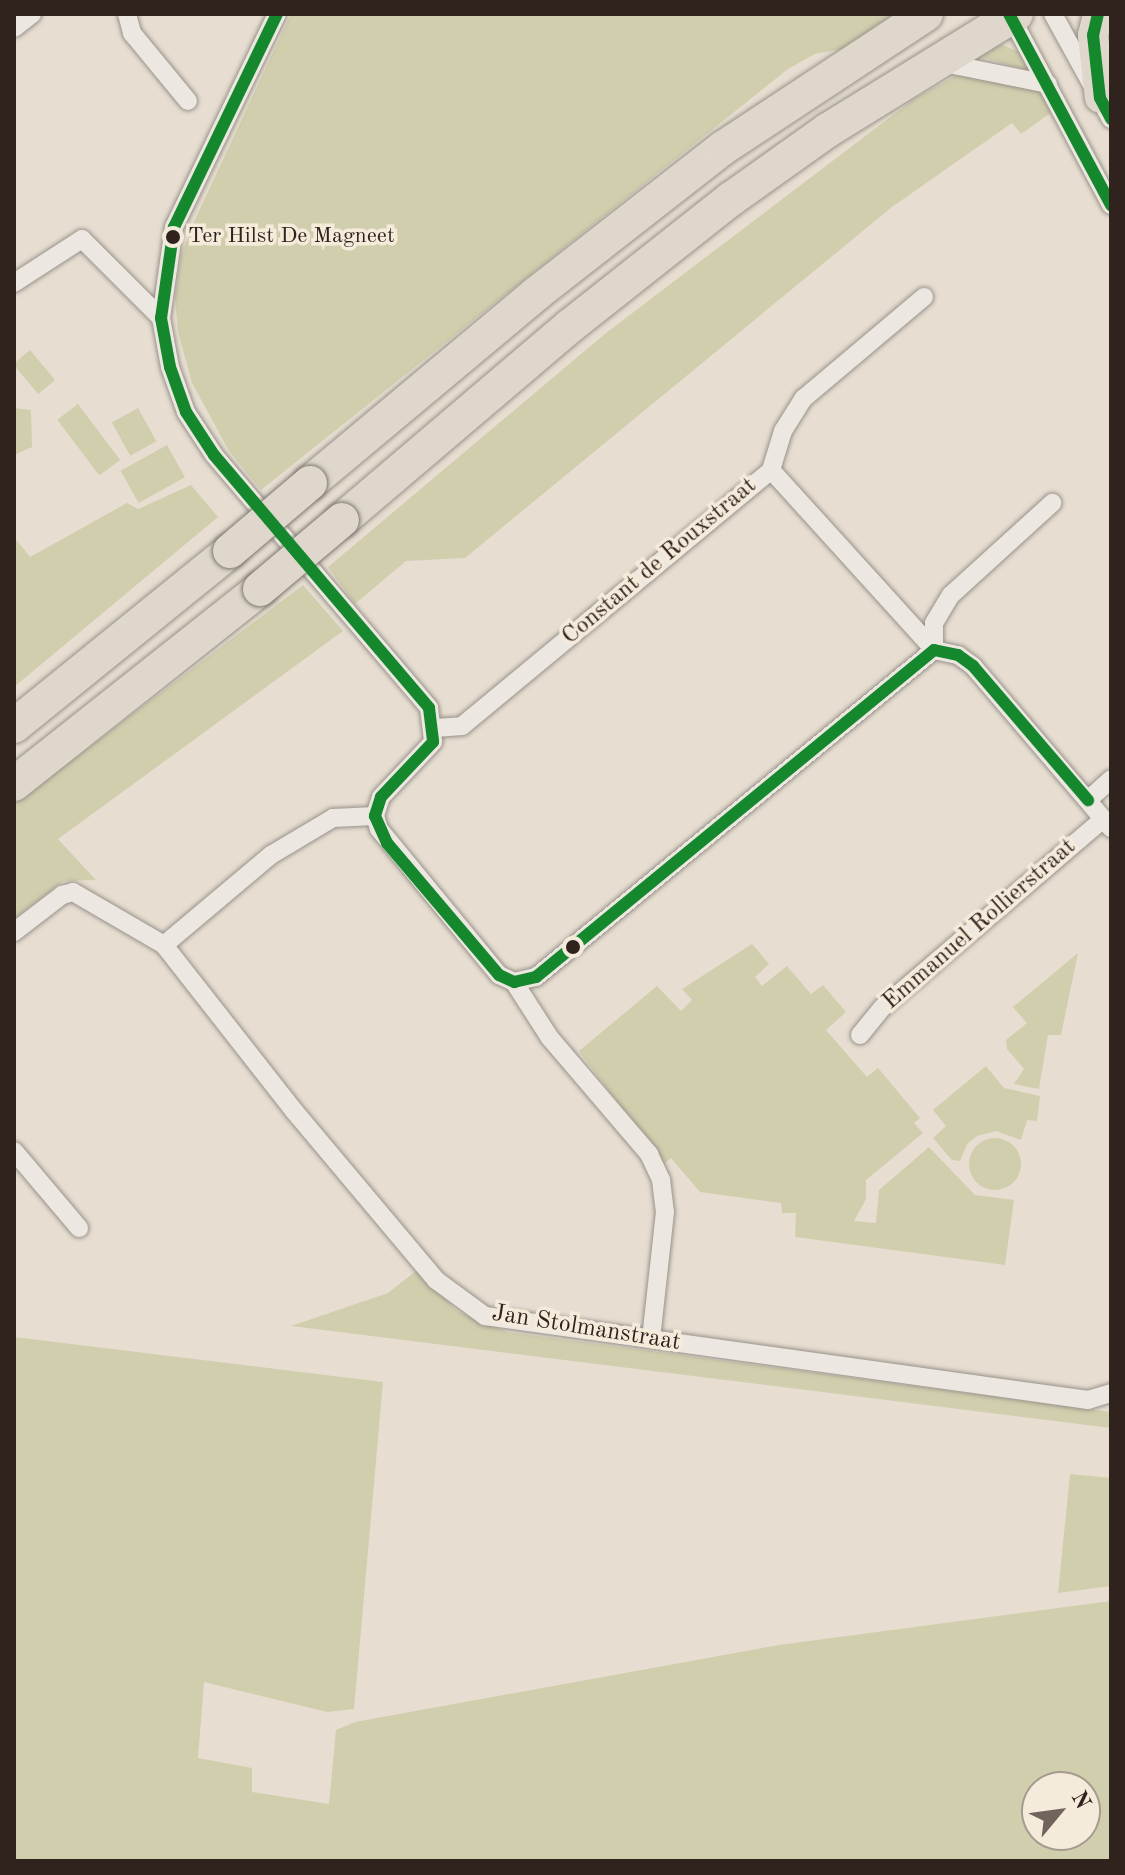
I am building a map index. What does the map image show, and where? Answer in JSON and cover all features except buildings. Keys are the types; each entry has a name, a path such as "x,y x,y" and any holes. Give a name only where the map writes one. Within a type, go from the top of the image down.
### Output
{"highway":[{"path":"14,726 230,551 536,294 723,148 922,15"},
{"path":"14,784 260,589 570,326 731,199 933,63 1012,15"}],"main road":[{"path":"1098,14 1093,35 1106,109"}],"street":[{"path":"14,28 32,14"},
{"path":"127,14 132,33 188,101"},
{"path":"277,14 178,214 167,249 161,318 170,367 186,412 214,455 429,708 435,728 428,751 381,797 375,816 395,852 499,975 514,982 550,1038 649,1154 661,1180 665,1212 651,1339"},
{"path":"1053,14 1106,109"},
{"path":"1012,15 1111,205"},
{"path":"933,63 972,65 1048,84"},
{"path":"14,283 67,244 82,239 161,318"},
{"name":"Constant de Rouxstraat","path":"435,728 462,726 771,470 783,431 804,398 924,297"},
{"path":"771,470 934,650 958,655 973,666 1107,824"},
{"path":"934,650 934,623 951,595 1052,503"},
{"path":"514,982 536,977 934,650"},
{"path":"1088,800 1111,779"},
{"path":"164,945 271,855 333,818 375,816"},
{"name":"Emmanuel Rollierstraat","path":"860,1035 882,1008 1107,824"},
{"name":"Jan Stolmanstraat","path":"14,932 62,895 73,892 164,945 295,1112 457,1298 485,1316 1088,1400 1111,1393"},
{"path":"14,1151 79,1228"}],"shaded area":[{"path":"291,14 899,14 847,48 815,54 788,69 261,490 229,451 192,383 178,332 175,297 181,255 194,222"},
{"path":"998,43 1019,52 1031,71 977,56"},
{"path":"982,75 1043,93 1052,112 1021,134 1012,123 892,207 465,558 406,561 355,604 328,567 606,333 914,99 955,76"},
{"path":"30,350 55,380 38,394 14,365"},
{"path":"78,404 120,460 99,476 57,420"},
{"path":"14,408 31,410 32,447 14,455"},
{"path":"138,408 156,441 130,456 112,423"},
{"path":"167,445 185,477 139,503 121,471"},
{"path":"191,485 218,517 14,687 14,537 30,557 127,503 138,509"},
{"path":"303,585 343,631 58,839 96,880 63,881 14,919 14,804"},
{"path":"752,944 769,964 755,977 762,986 787,966 811,994 823,985 846,1012 826,1030 867,1077 878,1068 920,1118 914,1123 923,1133 866,1180 866,1199 854,1221 876,1223 879,1190 929,1147 975,1195 1014,1200 1005,1265 795,1237 796,1213 782,1213 781,1203 700,1192 671,1158 664,1164 579,1051 657,986 681,1011 692,1000 682,989"},
{"path":"1078,953 1061,1035 1048,1035 1039,1089 1014,1084 1024,1069 1007,1049 1006,1040 1027,1023 1013,1007"},
{"path":"986,1066 1004,1088 1040,1096 1037,1121 1027,1120 1021,1140 996,1131 977,1136 967,1144 960,1161 952,1160 933,1138 946,1126 933,1110"},
{"path":"995,1138 1014,1145 1021,1164 1014,1183 995,1190 976,1183 969,1164 976,1145"},
{"path":"417,1270 457,1311 507,1332 1111,1412 1111,1428 291,1326 388,1293"},
{"path":"14,1337 383,1382 354,1709 327,1712 204,1682 198,1758 252,1768 252,1792 329,1804 336,1730 355,1722 779,1645 1111,1601 1111,1861 14,1861"},
{"path":"1070,1474 1111,1478 1111,1586 1058,1593"}],"transit line":[{"path":"277,14 174,227 161,318 170,367 186,412 214,455 429,708 433,742 381,797 375,816 387,843 499,975 514,982 536,977 934,650"},
{"path":"1009,14 1111,205"},
{"path":"1098,14 1093,35 1100,98 1111,119"},
{"path":"934,650 958,655 973,666 1088,800"}],"place":[{"name":"Ter Hilst De Magneet","path":"173,237"}]}
